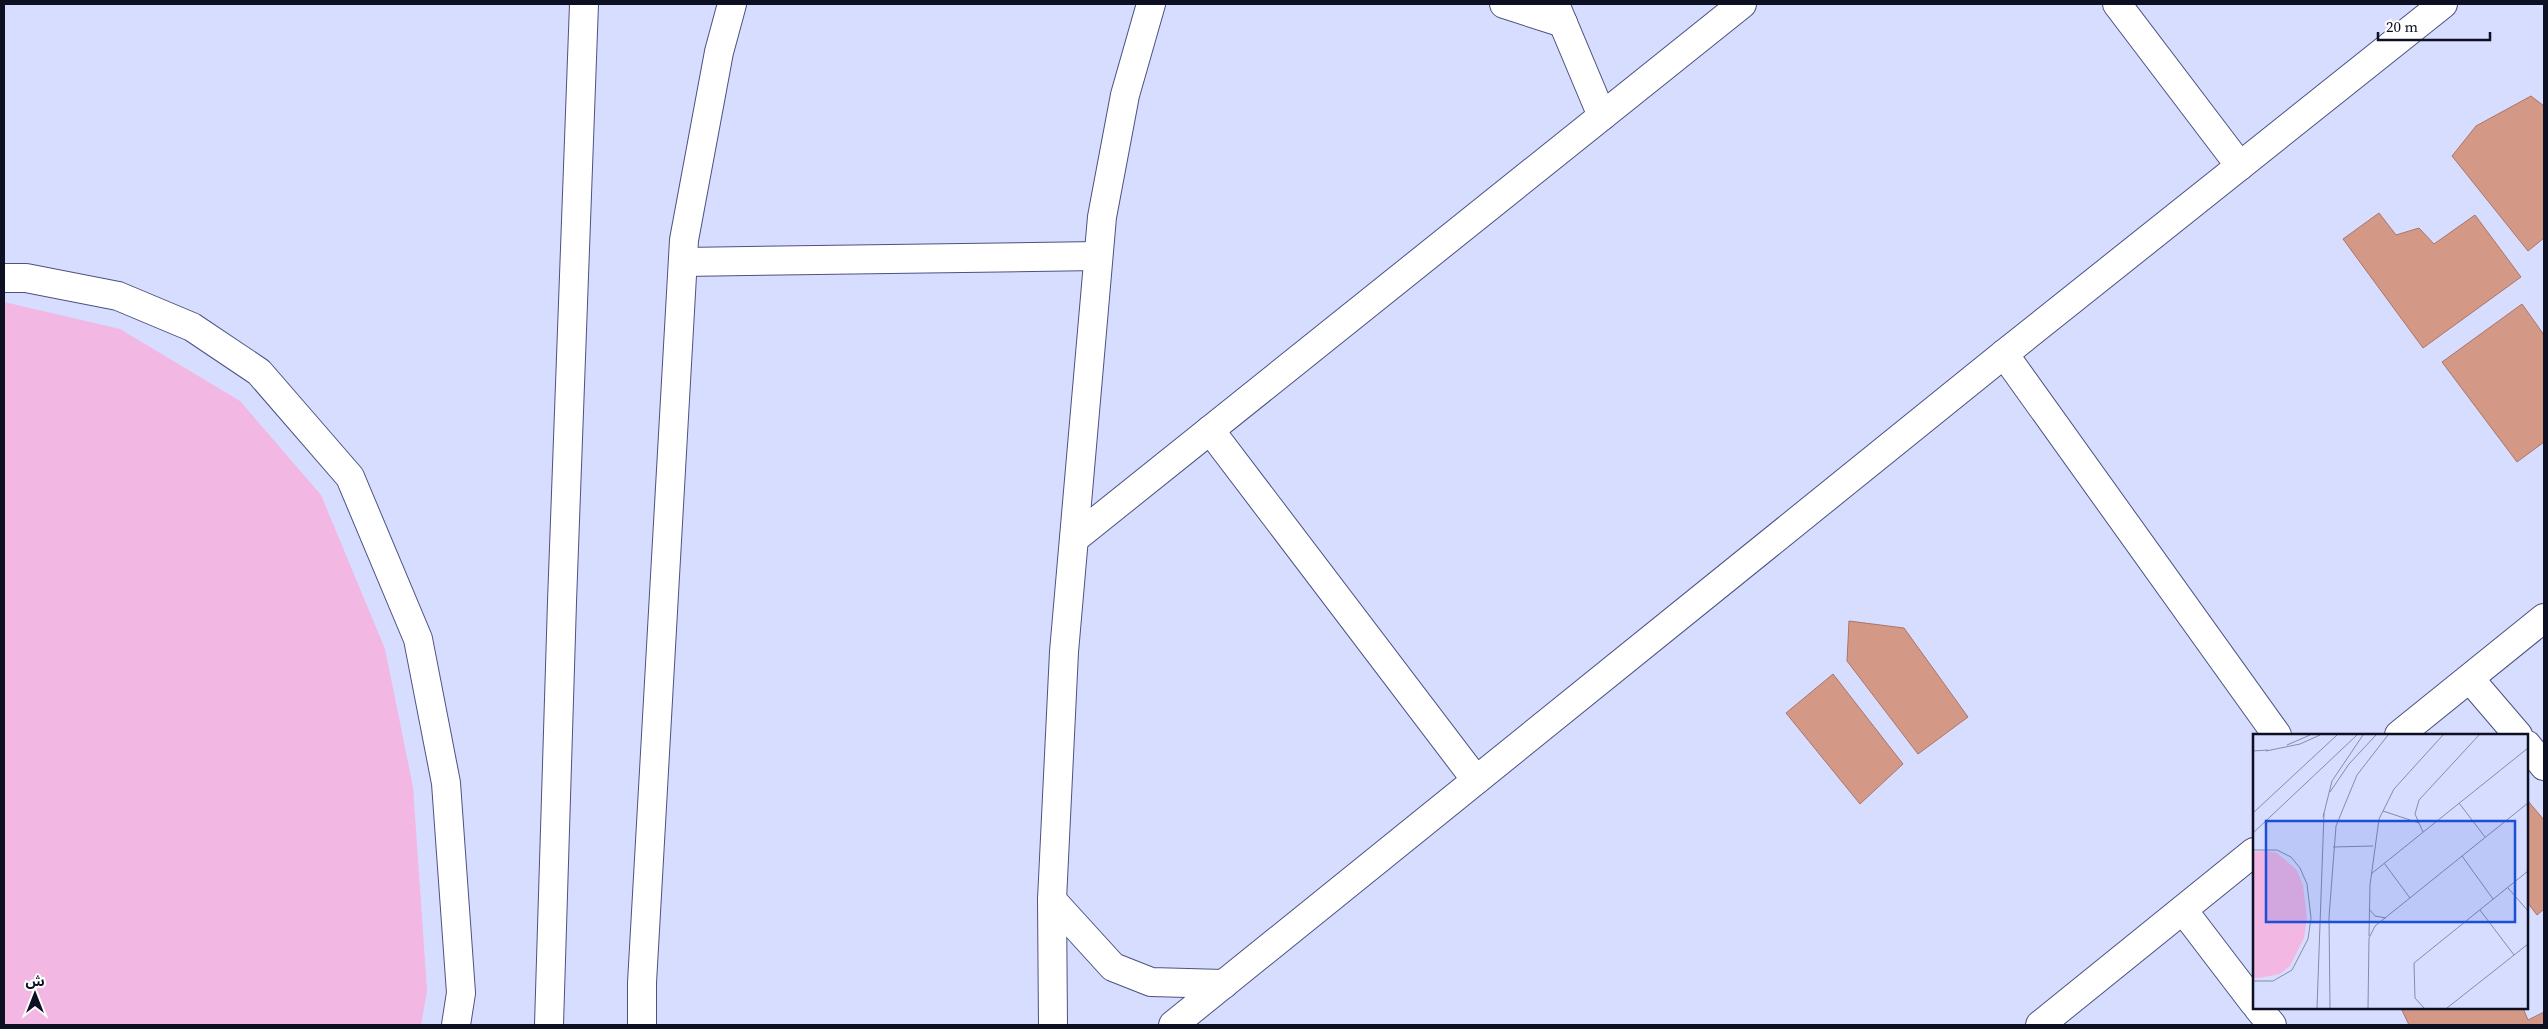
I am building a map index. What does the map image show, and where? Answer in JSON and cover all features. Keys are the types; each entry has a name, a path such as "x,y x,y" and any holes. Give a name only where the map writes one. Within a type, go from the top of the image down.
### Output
{"main road":[{"path":"549,1025 584,4"},
{"path":"642,1025 643,973 684,240 719,52 732,4"},
{"path":"1053,1025 1052,900 1064,652 1098,256 1102,217 1125,94 1151,4"},
{"path":"1504,4 1559,13 1602,116"},
{"path":"1074,539 1742,4"},
{"path":"2117,4 2240,166"},
{"path":"1173,1025 2004,354 2443,4"},
{"path":"683,262 1098,256"},
{"path":"4,278 26,278 118,296 192,327 259,372 350,477 418,640 446,783 461,993 456,1025"},
{"path":"2004,354 2276,734"},
{"path":"1210,430 1476,780"},
{"path":"2400,734 2544,618"},
{"path":"2470,679 2517,734"},
{"path":"2528,746 2544,766"},
{"path":"2040,1025 2253,853"},
{"path":"1052,900 1114,967 1151,982 1224,984"},
{"path":"2183,910 2253,1002"},
{"path":"2259,1009 2272,1025"}],"shaded area":[{"path":"4,302 120,329 240,401 321,495 385,649 413,787 427,991 421,1025 4,1025"}],"building":[{"path":"2531,96 2544,106 2544,238 2528,251 2452,156 2476,126"},
{"path":"2379,213 2396,235 2419,228 2434,244 2475,215 2521,277 2423,348 2343,239"},
{"path":"2522,304 2544,335 2544,442 2517,462 2442,362"},
{"path":"1849,621 1904,628 1968,717 1918,754 1847,661"},
{"path":"1833,674 1903,764 1860,804 1786,713"},
{"path":"2528,801 2544,820 2544,909 2537,915 2528,903"},
{"path":"2401,1009 2523,1009 2528,1020 2544,1012 2544,1025 2409,1025"}]}
